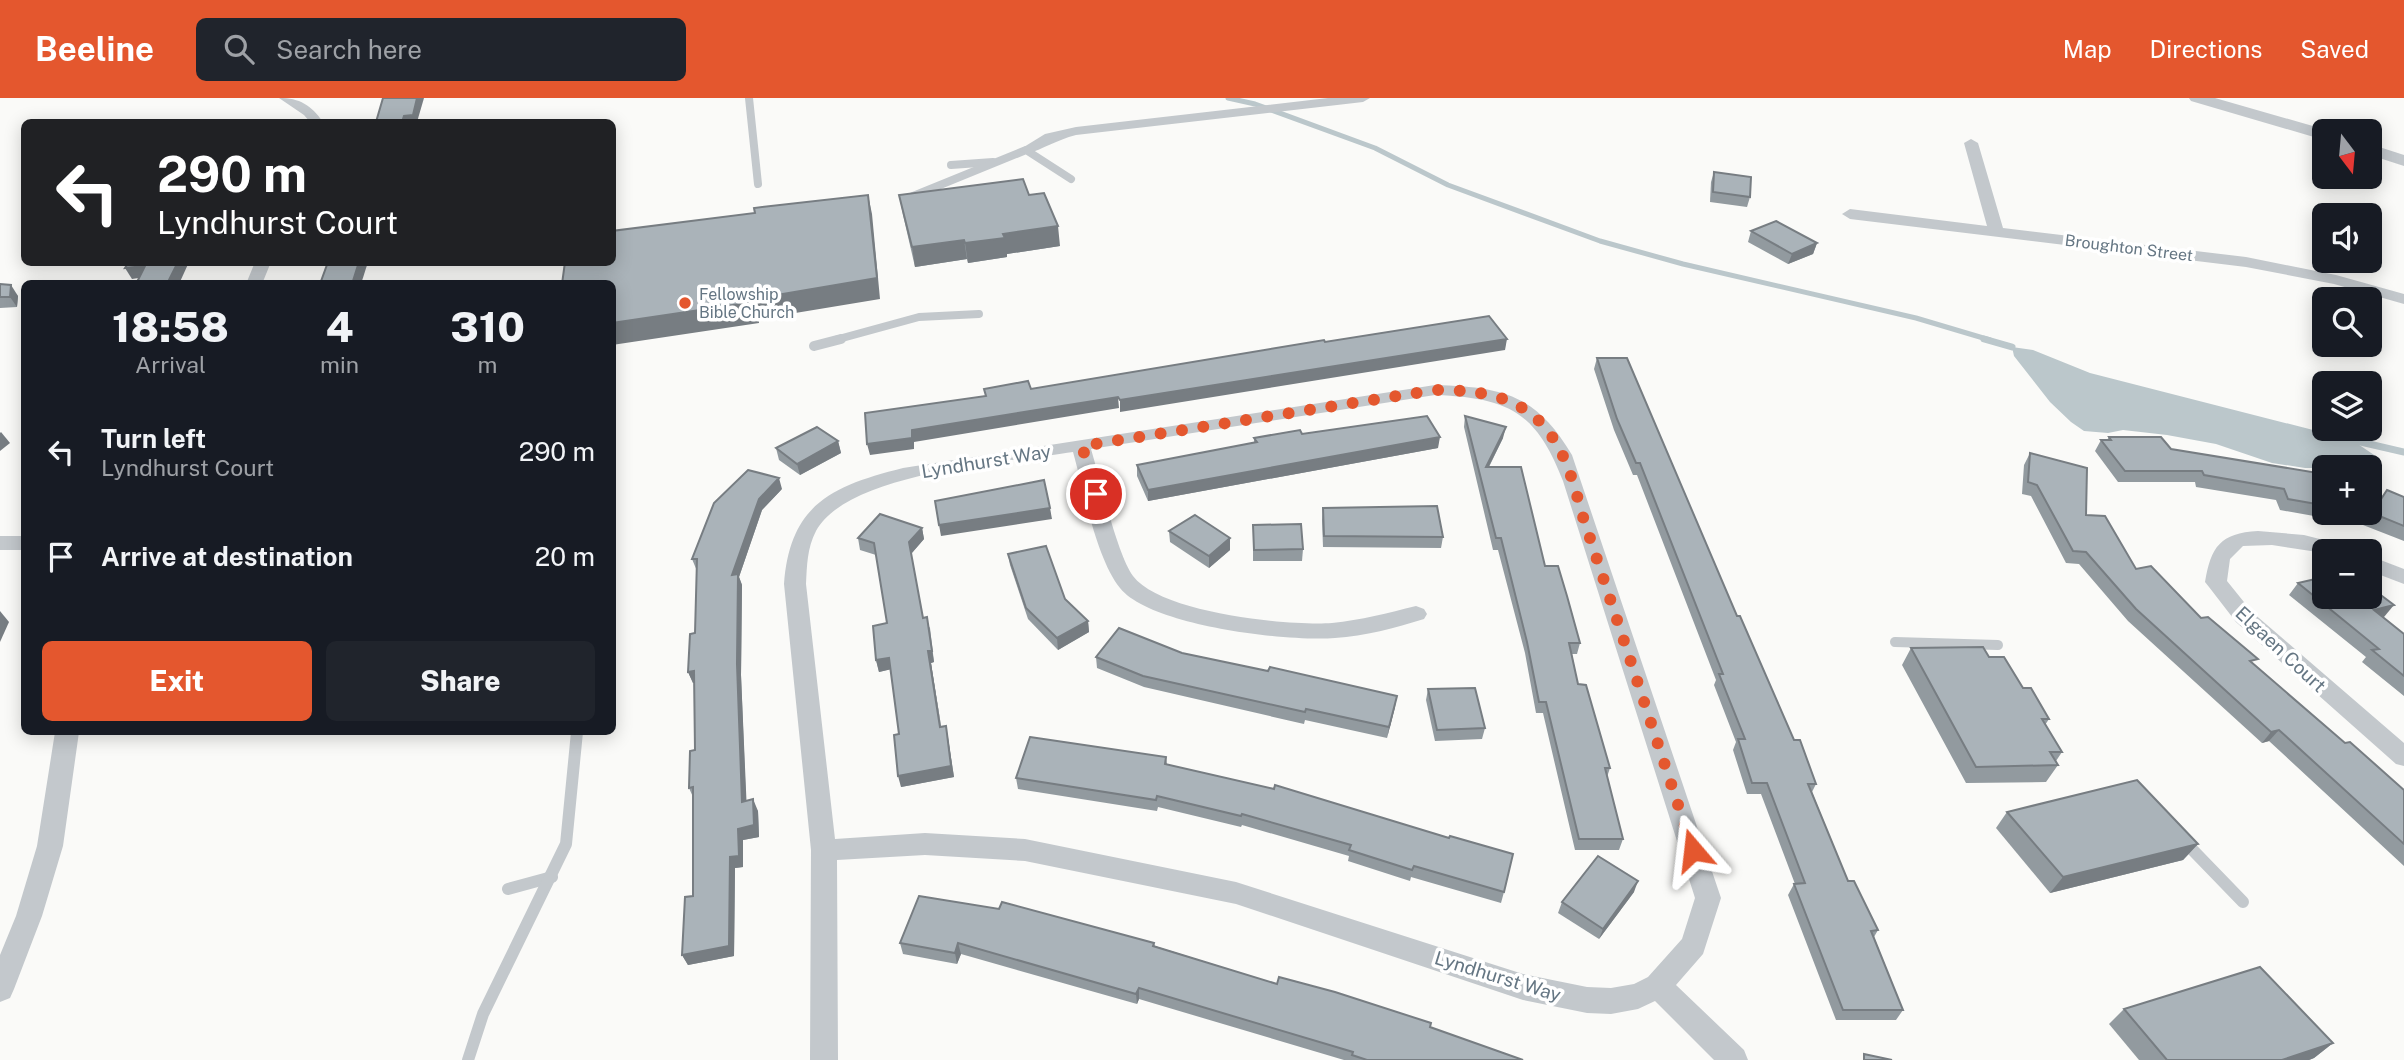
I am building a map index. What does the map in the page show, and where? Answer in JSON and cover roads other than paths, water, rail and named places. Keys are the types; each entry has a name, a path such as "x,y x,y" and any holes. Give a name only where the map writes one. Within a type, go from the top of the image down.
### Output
{"street":[{"path":"286,98 309,112 314,119"},
{"path":"1026,150 1050,137 1076,131 1363,98"},
{"path":"2197,98 2312,132"},
{"path":"1971,143 1996,230"},
{"path":"2382,153 2404,160"},
{"name":"Broughton Street","path":"1850,214 2246,262 2336,280 2404,299"},
{"name":"Lyndhurst Way","path":"824,850 925,844 1025,850 1236,893 1409,947 1523,988 1560,996 1611,1001 1638,996 1658,986 1693,945 1708,898 1581,511 1573,477 1559,444 1537,418 1499,397 1476,392 1435,390 947,466 869,482 820,510 810,523 797,554 796,584 824,850 824,1060"},
{"path":"1082,446 1116,565 1122,578 1146,598 1177,610 1280,629 1323,631 1416,614"},
{"name":"Elgaen Court","path":"2312,543 2270,538 2237,541 2220,556 2216,582 2244,617 2404,757"},
{"path":"0,543 21,543"},
{"path":"2382,568 2404,577"},
{"path":"0,989 29,916 50,846 68,735"},
{"path":"1658,986 1734,1060"}],"lane":[{"path":"749,98 758,184"},
{"path":"906,198 943,186 1026,150 1071,179"},
{"path":"951,165 998,162"},
{"path":"814,346 919,317 979,314"},
{"path":"1895,642 1998,645"},
{"path":"468,1060 483,1014 566,844 577,735"},
{"path":"2176,833 2243,902"},
{"path":"508,889 552,877"}],"waterway":[{"path":"1228,98 1255,104 1375,148 1448,185 1600,241 1683,264 1916,318 1990,340"},
{"path":"1984,339 2012,347"},
{"path":"2356,441 2404,452"}],"place":[{"name":"Fellowship Bible Church","path":"685,303"}]}
